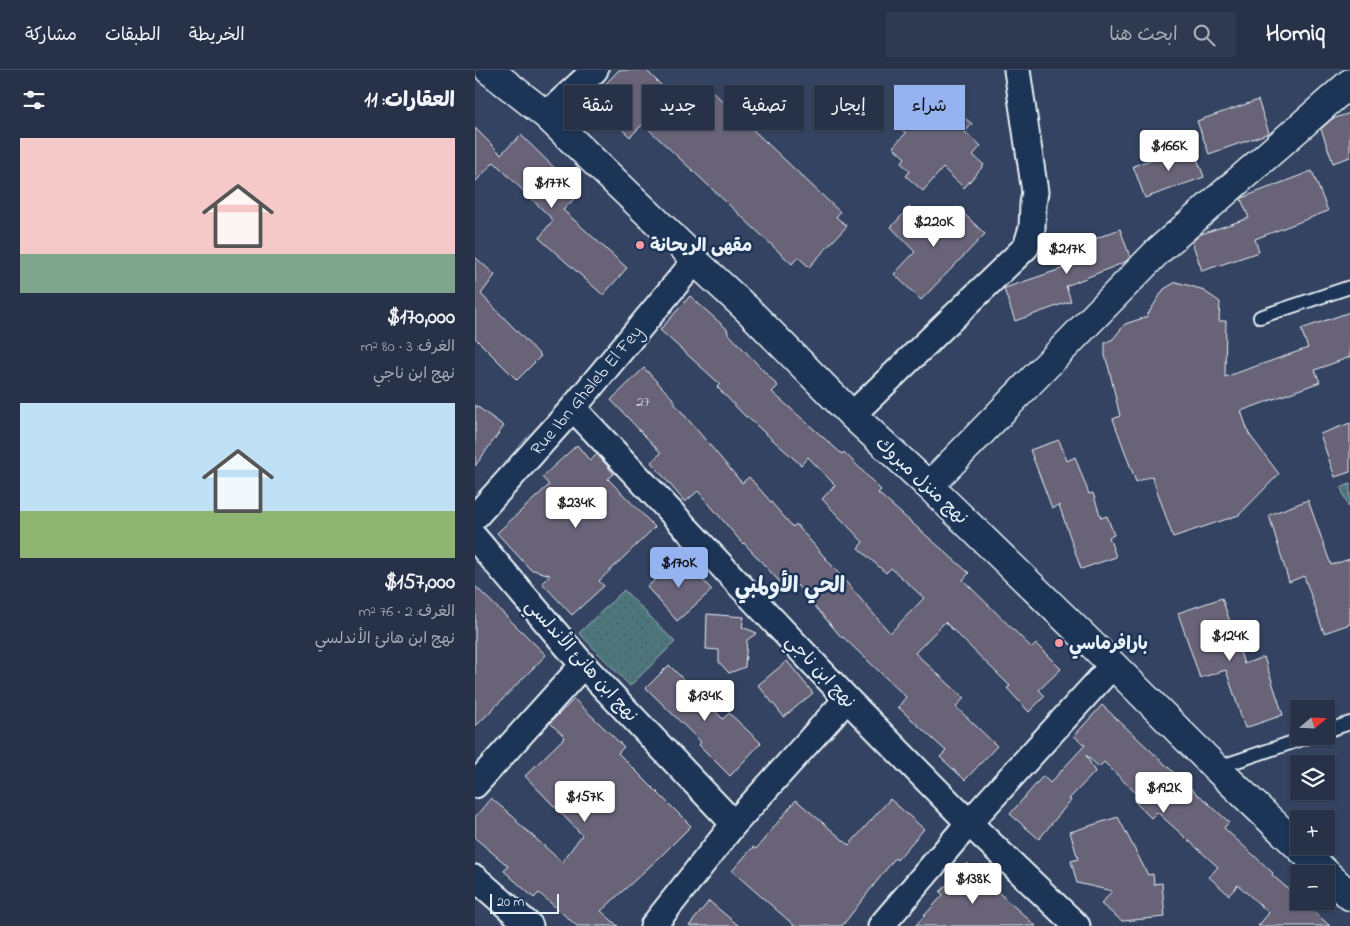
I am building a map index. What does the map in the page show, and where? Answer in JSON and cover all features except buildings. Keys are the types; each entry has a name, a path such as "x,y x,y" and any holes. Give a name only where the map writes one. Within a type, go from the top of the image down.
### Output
{"street":[{"name":"نهج منزل مبروك","path":"489,70 546,115 684,248 695,261 747,309 853,415 1113,665 1216,768 1350,896"},
{"path":"546,115 595,70"},
{"path":"853,415 1026,247 1032,228 1035,192 1017,70"},
{"path":"929,486 1157,251 1350,83"},
{"name":"Rue Ibn Ghaleb El Fey","path":"475,517 573,408 695,261"},
{"name":"نهج ابن ناجي","path":"573,408 847,699 969,823 1077,926"},
{"name":"نهج ابن هانئ الأندلسي","path":"475,538 583,665 734,824"},
{"path":"475,785 583,665"},
{"path":"881,926 969,823 1113,665"},
{"path":"653,926 734,824 847,699"},
{"path":"475,878 530,926"}],"lane":[{"path":"1260,317 1350,287"},
{"path":"1335,728 1350,723"},
{"path":"1216,768 1290,743"}],"green space":[{"path":"1350,484 1350,511 1341,488"},
{"path":"624,590 675,642 630,686 579,633"}],"place":[{"name":"مقهى الريحانة","path":"640,245"},
{"name":"بارافرماسي","path":"1059,643"}],"district":[{"name":"الحي الأولمبي","path":"790,584"}]}
